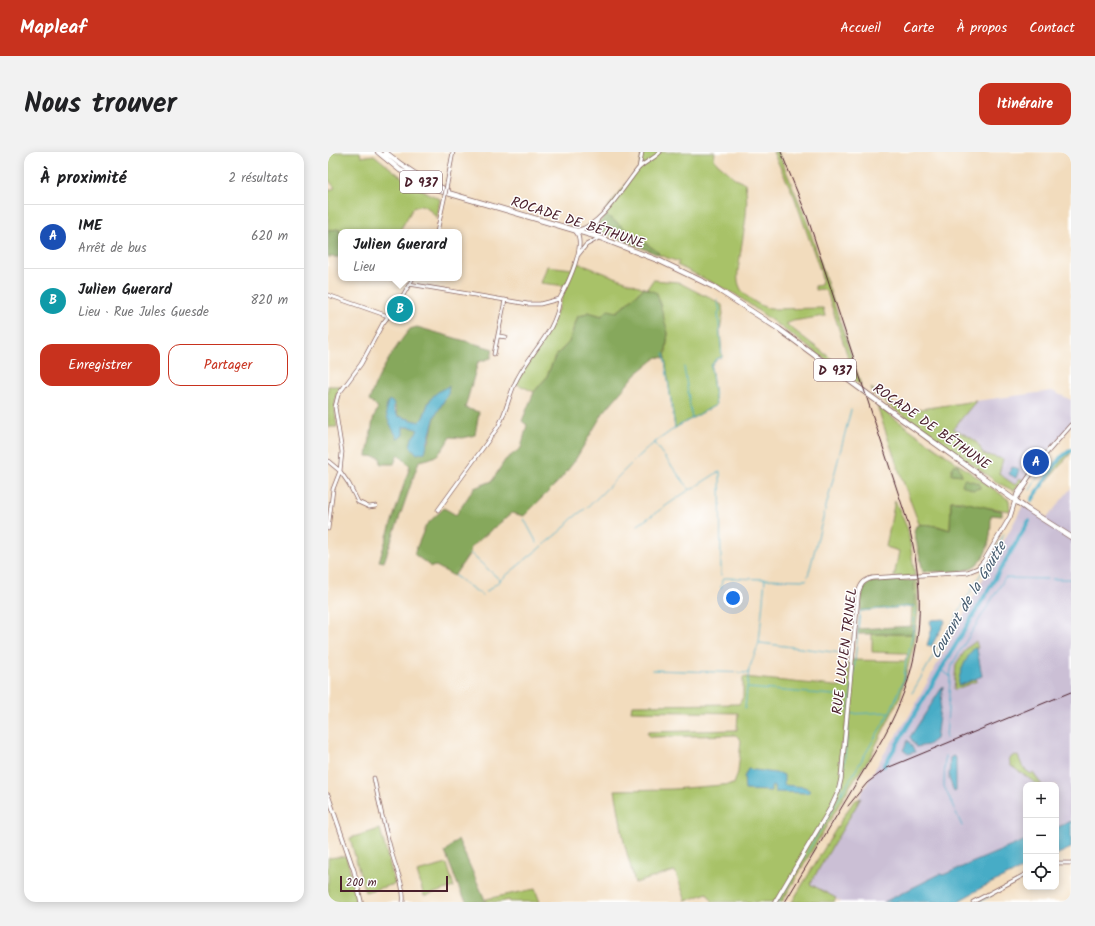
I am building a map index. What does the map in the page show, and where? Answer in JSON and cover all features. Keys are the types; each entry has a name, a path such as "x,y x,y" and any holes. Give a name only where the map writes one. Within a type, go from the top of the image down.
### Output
{"main road":[{"name":"ROCADE DE BÉTHUNE","path":"378,152 400,170 441,191 599,238 673,267 744,305 1071,538"},
{"name":"ROCADE DE BÉTHUNE","path":"385,152 397,162 426,180 470,200"}],"street":[{"path":"438,229 453,152"},
{"path":"639,168 642,152"},
{"path":"438,510 505,416 517,379 552,325 559,305 559,299 563,293 577,257 580,243 577,231 585,228 599,218 617,198 639,168 652,160 660,152"},
{"path":"577,257 586,245 599,238 594,231 599,218"},
{"path":"328,529 333,489 340,471 342,445 336,415 336,400 342,388 361,364 388,316 398,304 411,281"},
{"path":"409,284 505,300 540,304 559,299"},
{"path":"328,295 388,316"},
{"path":"494,354 505,300"},
{"path":"498,336 506,337"},
{"path":"1016,499 1017,494 1033,472 1071,424"},
{"path":"328,461 340,471 349,484 358,502 369,507 376,506"},
{"name":"RUE LUCIEN TRINEL","path":"775,902 831,807 839,788 860,586 865,580 873,578 968,572 976,570 984,561 1003,531 1010,517 1016,499"},
{"path":"374,778 387,838 404,893 403,902"},
{"path":"328,795 354,872 362,902"},
{"path":"328,809 333,807"},
{"path":"1059,863 1071,863"},
{"path":"974,902 1023,876"}],"shaded area":[{"path":"1052,391 1071,400 1071,425 1044,456 1026,482 1020,478 1016,485 999,474 1003,459 983,454 979,444 972,438 953,429 976,401"},
{"path":"1071,488 1071,822 1059,827 1059,782 1023,782 1023,842 943,875 940,874 884,902 841,902 810,884 882,757 909,716 1025,502 1047,518"}],"green space":[{"path":"360,152 361,157 374,155 410,184 440,199 437,218 428,208 421,205 413,208 401,229 328,230 328,190 335,188 328,179 328,153"},
{"path":"642,152 715,152 714,160 736,179 745,183 747,202 746,220 738,275 738,282 741,289 747,297 761,306 770,309 823,308 825,316 793,321 786,324 854,376 827,292 822,289 815,290 815,286 821,285 822,280 820,270 794,196 773,152 778,152 805,216 861,385 735,294 677,265 679,262 659,255 658,252 608,217 604,212 639,168"},
{"path":"606,215 658,252 659,255 601,231 598,224"},
{"path":"338,229 338,257 328,257 328,230"},
{"path":"575,262 644,288 617,312 602,316 588,312 584,315 578,316 569,342 555,357 546,378 534,392 515,383 552,325 566,286 541,283 547,266 573,269"},
{"path":"653,280 678,282 703,295 706,295 722,305 723,314 720,330 722,357 716,359 711,366 716,405 675,428 665,358 668,333 647,289"},
{"path":"644,288 657,293 668,333 665,358 657,357 636,374 603,413 574,462 559,481 524,516 512,513 471,547 470,553 454,576 436,566 431,567 414,554 426,525 444,508 456,515 474,488 492,481 505,460 521,448 527,425 522,421 534,392 546,378 555,357 569,342 578,316 584,315 588,312 602,316 608,310 617,312"},
{"path":"417,327 493,349 491,358 478,362 465,408 479,412 475,435 463,438 450,437 438,454 431,458 419,461 384,562 379,561 410,466 398,454 394,464 381,464 380,457 367,456 373,420 378,407 369,401 386,364 410,329","holes":["448,394 435,416 429,443 412,438 418,430 411,427 403,427 389,401 394,403 398,416 419,422 423,418 429,401"]},
{"path":"328,386 341,386 335,400 337,427 328,427"},
{"path":"871,388 906,411 976,401 953,429 975,441 983,454 1003,459 999,474 1015,485 1020,478 1023,480 1014,491 998,483 873,394"},
{"path":"877,406 1009,500 1010,511 970,505 961,501 951,501 950,530 938,526 919,524"},
{"path":"1071,450 1071,453 1046,482 1044,482 1058,464"},
{"path":"953,465 958,465 962,475 951,474"},
{"path":"964,479 979,483 980,488 973,490 962,485"},
{"path":"895,500 908,530 915,576 894,577 899,551 886,547"},
{"path":"951,501 970,503 1002,511 1002,516 991,515 991,530 988,546 985,553 976,565 969,569 959,571 923,572 914,531 916,526 920,525 933,525 950,530"},
{"path":"917,579 918,609 914,644 900,697 869,759 850,786 782,902 713,902 707,893 686,901 675,871 635,883 624,842 615,790 673,789 734,784 738,772 741,740 736,735 650,737 647,732 737,730 738,713 631,711 632,705 739,704 743,697 743,677 845,687 848,660 905,661 908,655 903,653 872,652 872,634 912,634 914,626 911,626 912,606 915,606 914,580"},
{"path":"914,580 915,606 860,611 863,588 870,582"},
{"path":"914,626 912,634 857,634 858,629"},
{"path":"976,641 978,648 974,648 958,686 976,679 977,681 954,690 956,664 967,648"},
{"path":"1014,755 1018,756 1023,768 1031,774 1033,773 1040,782 1034,782 1011,766 1009,759"},
{"path":"861,798 810,884 836,898 834,902 792,902 845,814 854,801"},
{"path":"380,829 395,884 365,892 350,838"},
{"path":"458,839 486,902 467,902 461,893 445,852"},
{"path":"346,856 359,902 328,902 328,858"},
{"path":"447,864 454,887 424,896 417,872"},
{"path":"535,889 540,902 510,902 509,900 501,902 487,902 486,899"}],"water":[{"path":"449,386 448,394 435,416 425,452 417,454 410,446 412,438 418,430 411,427 403,427 403,435 398,439 388,420 386,410 389,400 394,403 394,410 398,416 419,422 435,394"},
{"path":"1012,467 1019,470 1016,478 1009,474"},
{"path":"944,619 945,622 931,647 927,645 932,628 930,622 931,620"},
{"path":"974,648 977,649 982,676 958,686 963,666"},
{"path":"943,686 936,739 928,745 916,747 910,737"},
{"path":"908,740 915,752 908,754 903,750"},
{"path":"953,756 956,758 956,791 954,792 949,778 950,758"},
{"path":"748,769 782,774 784,775 784,785 805,787 810,791 808,793 775,792 774,786 771,787 771,791 745,790 744,777"},
{"path":"1071,821 1071,848 1059,854 1059,827"},
{"path":"1023,841 1023,868 983,887 957,902 884,902 940,874 943,875"}],"waterway":[{"path":"717,300 720,310 718,313 722,357 716,359 711,366 716,405 675,428 654,443 690,490 720,471 721,575"},
{"path":"664,354 675,428"},
{"path":"684,367 692,419"},
{"path":"808,576 851,410"},
{"path":"486,592 564,528 569,521 591,504 629,465 654,443"},
{"name":"Courant de la Goutte","path":"1032,500 1060,458 1071,450"},
{"path":"1030,490 1048,459"},
{"path":"638,525 689,490"},
{"path":"524,519 537,543"},
{"name":"Courant de la Goutte","path":"884,766 1029,521"},
{"path":"912,693 1004,534"},
{"path":"471,554 500,580"},
{"path":"455,576 482,595"},
{"path":"721,588 722,580 725,578 765,579"},
{"path":"950,676 952,665 1005,578 1047,579"},
{"path":"745,708 749,669 759,643 765,579 807,579"},
{"path":"1052,579 1071,579"},
{"path":"778,902 890,712 904,679 906,661 914,626 915,606 860,611 841,794"},
{"path":"760,643 849,654"},
{"path":"652,670 748,673"},
{"name":"Courant de la Goutte","path":"940,670 950,676 946,738"},
{"path":"748,688 846,696"},
{"path":"850,714 890,712"},
{"name":"Courant de la Goutte","path":"945,756 944,786 962,826"},
{"name":"Courant de la Goutte","path":"980,902 995,893"}],"railway":[{"path":"781,152 807,216 907,520 913,543 919,589 918,635 908,680 900,702 878,747 785,902"},
{"path":"848,806 867,783 887,768 1071,692"}],"place":[{"name":"Julien Guerard","path":"400,309"},
{"name":"IME","path":"1036,462"}]}
